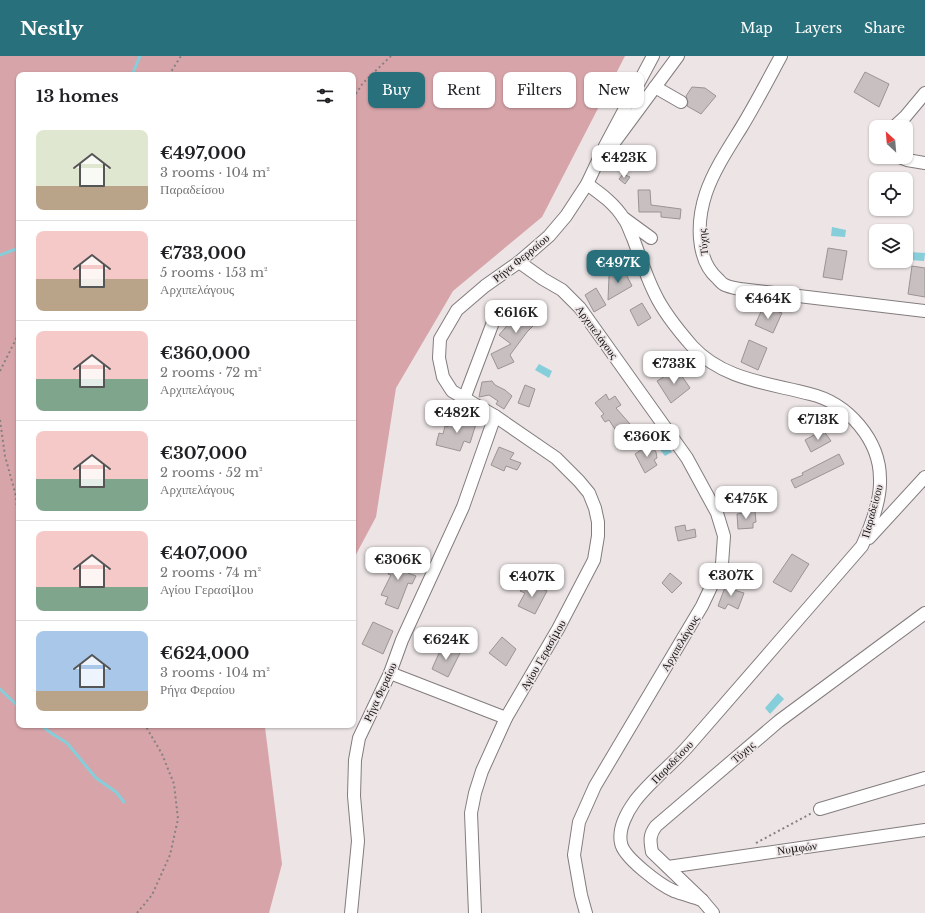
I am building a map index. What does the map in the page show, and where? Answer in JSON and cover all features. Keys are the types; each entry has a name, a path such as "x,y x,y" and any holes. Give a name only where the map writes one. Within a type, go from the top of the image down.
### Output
{"street":[{"name":"Ρήγα Φερραίου","path":"495,416 452,391 443,377 439,358 440,339 458,310 485,286 519,262 549,236 566,216 589,178 653,56"},
{"path":"589,178 678,56"},
{"name":"Τύχης","path":"781,56 742,128 722,159 706,193 701,220 702,253 705,263 712,274 724,285 740,289 925,311"},
{"path":"655,87 682,102"},
{"path":"901,120 925,93"},
{"path":"905,117 925,109"},
{"path":"913,161 925,163"},
{"name":"Παραδείσου","path":"589,178 625,219 654,293 662,308 679,331 696,350 716,366 733,374 750,380 812,394 846,412 860,426 869,438 876,453 880,467 881,480 877,501 869,529 862,546 686,749 639,796 628,813 621,830 621,843 623,849 637,864 658,882 672,890 702,900"},
{"path":"625,219 651,238"},
{"name":"Αρχιπελάγους","path":"519,262 562,290 580,308 687,458 718,513 724,536 722,564 702,606 595,786 579,822 574,855 581,895 586,913"},
{"path":"464,399 495,317"},
{"name":"Ρήγα Φεραίου","path":"351,913 358,841 354,796 355,760 359,738 390,673 402,640 463,507 495,416"},
{"name":"Αγίου Γερασίμου","path":"475,913 471,813 475,793 482,771 506,718 558,629 592,566 597,546 598,522 595,508 589,493 579,481 556,458 495,416"},
{"path":"862,546 925,477"},
{"name":"Τύχης","path":"714,913 652,852 650,841 651,832 656,826 779,721 925,613"},
{"path":"390,673 506,718"},
{"path":"820,809 925,778"},
{"name":"Νυμφών","path":"668,867 925,830"}],"path":[{"path":"171,72 181,56"},
{"path":"356,94 363,83 391,56"},
{"path":"0,370 16,339"},
{"path":"0,420 5,456 16,496"},
{"path":"137,913 152,895 170,855 178,819 174,784 162,754 146,728"},
{"path":"756,843 820,809"}],"shaded area":[{"path":"0,56 625,56 617,72 584,72 584,108 598,108 542,217 453,291 396,388 376,517 356,554 356,72 16,72 16,728 265,728 282,864 269,913 0,913"}],"water":[{"path":"832,227 846,230 845,237 831,236"},
{"path":"913,252 925,253 924,261 913,260"},
{"path":"539,364 552,371 549,378 535,370"},
{"path":"662,439 672,452 665,456 655,443"},
{"path":"778,693 784,699 770,714 765,708"}],"building":[{"path":"865,72 889,84 879,107 854,92"},
{"path":"692,87 705,88 716,96 701,114 687,106 688,102 686,96"},
{"path":"623,174 630,177 625,184 619,179"},
{"path":"638,190 650,190 651,205 681,209 680,219 661,217 661,212 639,212"},
{"path":"828,248 847,251 842,280 823,277"},
{"path":"913,266 925,268 925,297 908,294 912,268"},
{"path":"624,270 632,286 608,300 609,276"},
{"path":"596,288 606,305 594,312 585,295"},
{"path":"526,303 543,316 527,332 510,355 514,362 498,369 491,354 511,344 499,335 511,321 509,320"},
{"path":"642,303 651,318 638,326 630,310"},
{"path":"763,307 782,313 773,333 755,325"},
{"path":"749,340 767,348 758,370 741,362"},
{"path":"677,369 690,388 671,403 657,381"},
{"path":"492,381 495,385 505,390 512,396 504,409 496,404 498,401 489,395 479,397 482,382"},
{"path":"525,385 535,389 529,407 518,403"},
{"path":"606,394 609,400 615,396 621,405 616,408 630,424 628,425 632,429 620,437 609,420 605,422 601,416 604,414 595,403"},
{"path":"457,415 468,417 466,422 476,424 470,443 464,441 460,451 436,445 439,433 443,434 445,426 448,427 450,420 454,421"},
{"path":"823,430 831,441 811,452 805,440"},
{"path":"650,444 656,452 657,458 654,460 657,465 645,473 635,454"},
{"path":"499,447 514,453 510,459 521,463 517,470 506,466 504,471 491,465"},
{"path":"839,454 844,464 795,488 791,480 803,475 802,473"},
{"path":"755,511 756,522 753,523 753,528 738,529 737,514"},
{"path":"685,525 686,531 695,529 696,537 678,541 675,527"},
{"path":"792,554 809,564 791,592 773,582"},
{"path":"396,555 409,557 406,563 412,565 408,573 416,576 412,584 408,583 398,609 385,604 388,597 381,595 391,575 388,574"},
{"path":"670,573 682,583 672,593 662,583"},
{"path":"526,582 547,591 535,614 518,606 525,593 520,591"},
{"path":"727,582 735,586 734,590 744,593 738,609 728,604 725,609 718,606"},
{"path":"373,622 393,631 383,654 362,644"},
{"path":"502,637 516,649 506,666 489,653"},
{"path":"443,644 460,653 448,677 432,669"}],"waterway":[{"path":"133,72 140,56"},
{"path":"0,255 16,249"},
{"path":"0,689 16,704"},
{"path":"45,728 67,743 96,778 116,792 124,802"}]}
